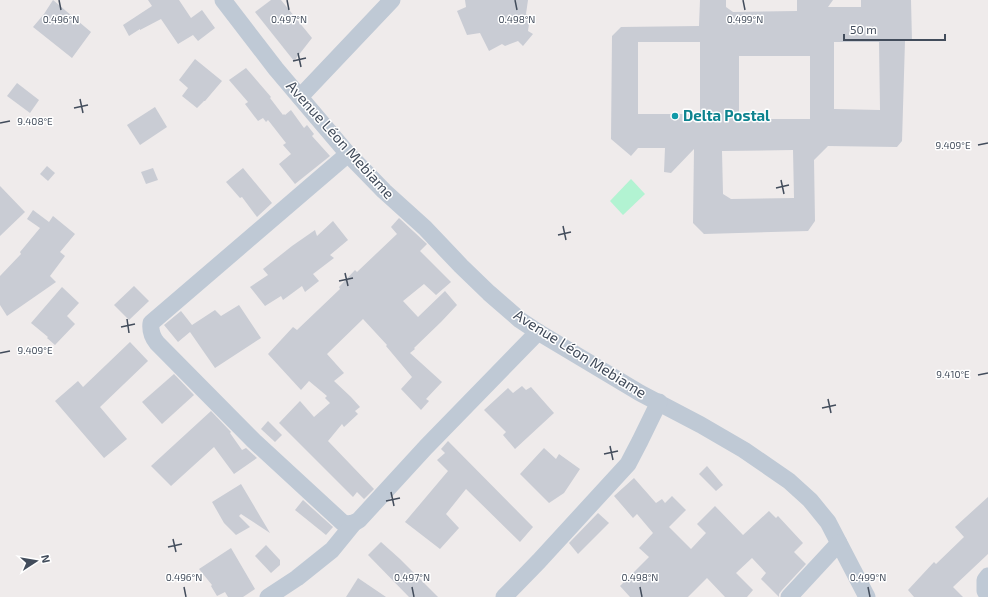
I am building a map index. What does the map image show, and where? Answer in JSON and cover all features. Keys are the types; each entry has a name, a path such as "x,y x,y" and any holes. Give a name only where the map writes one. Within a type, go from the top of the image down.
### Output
{"street":[{"name":"Avenue Léon Mebiame","path":"223,0 276,69 348,154 384,191 425,228 489,293 520,320 538,332 640,393 701,425 744,450 789,481 810,500 828,522 867,597"},
{"path":"300,97 392,0"},
{"path":"348,154 151,323 150,328 153,340 254,441 344,523 354,523"},
{"path":"268,597 297,578 332,550 354,523 359,520 426,447 538,332"},
{"path":"504,597 540,561 628,464 659,402"},
{"path":"789,597 839,543"},
{"path":"988,576 985,580 985,591 988,596"}],"green space":[{"path":"631,179 645,194 623,215 610,201"}],"building":[{"path":"53,0 91,32 72,58 33,27"},
{"path":"148,0 179,0 191,18 202,10 215,28 198,41 193,35 178,44 161,19 129,36 123,25 152,6"},
{"path":"271,0 281,0 312,38 294,61 255,12"},
{"path":"465,0 528,0 526,14 530,17 528,31 533,34 523,46 518,41 505,46 502,44 489,51 480,33 467,35 457,11 466,7"},
{"name":"Delta Postal","path":"700,0 726,0 726,7 733,12 797,11 797,0 833,0 828,7 861,7 861,0 911,0 912,41 905,41 902,141 897,147 828,146 814,160 815,221 808,231 704,234 693,223 694,149 671,173 664,172 665,148 638,148 631,156 611,139 612,36 621,27 699,26","holes":["638,42 700,42 700,114 638,114","834,42 879,42 880,110 834,109","739,56 810,56 810,119 739,119","793,150 794,198 731,199 723,194 722,151"]},
{"path":"195,59 222,81 197,108 182,96 188,88 179,80"},
{"path":"246,68 271,97 270,98 283,115 291,110 304,128 307,125 314,134 312,136 330,156 295,184 279,164 291,154 283,145 286,143 268,120 266,122 263,118 258,121 245,104 248,102 229,80"},
{"path":"17,83 39,100 30,113 7,96"},
{"path":"155,107 167,127 140,145 127,125"},
{"path":"47,166 55,173 48,181 40,174"},
{"path":"153,168 158,180 146,184 141,172"},
{"path":"243,168 272,203 257,217 242,197 240,198 226,182"},
{"path":"0,186 25,212 0,236"},
{"path":"33,210 49,222 53,216 75,234 60,252 65,256 50,276 56,282 7,316 0,305 0,276 21,254 20,252 40,228 27,219"},
{"path":"399,218 427,244 420,251 451,282 436,295 424,284 403,301 418,317 445,291 457,305 410,353 442,382 426,399 429,401 421,410 401,389 412,377 386,346 387,345 363,319 327,354 344,373 334,381 360,407 355,411 358,414 344,427 342,424 328,441 374,489 364,499 357,492 353,497 279,423 300,401 314,417 330,403 325,398 327,396 309,381 301,390 268,354 293,327 297,330 340,289 339,287 355,270 357,272 397,234 391,227"},
{"path":"333,221 348,240 330,255 334,258 313,274 319,281 305,292 302,286 283,300 281,296 265,306 250,287 268,275 263,269 315,230 317,236"},
{"path":"134,286 149,301 129,320 114,305"},
{"path":"62,287 79,303 67,316 75,324 55,345 31,323"},
{"path":"239,305 261,338 215,368 190,332 178,342 164,325 181,311 192,325 215,310 221,316"},
{"path":"130,342 148,361 100,407 127,439 104,458 55,401 78,381 83,387"},
{"path":"174,374 194,395 162,424 142,402"},
{"path":"522,386 526,390 531,387 554,413 515,449 503,435 506,432 484,410 508,388 513,393"},
{"path":"211,411 231,432 230,433 242,450 246,448 257,458 234,474 214,447 171,486 151,466"},
{"path":"268,421 282,435 275,442 261,429"},
{"path":"448,441 533,527 520,542 466,489 446,514 459,528 440,549 405,522 448,471 437,460 445,453 441,449"},
{"path":"544,448 556,459 559,454 580,469 564,493 549,503 520,474"},
{"path":"707,466 723,485 716,491 699,474"},
{"path":"634,478 656,503 662,499 665,503 672,496 686,510 669,527 691,549 706,533 697,524 715,506 743,535 769,511 776,518 778,516 803,543 794,552 806,564 782,590 779,597 761,579 766,573 752,558 736,573 753,590 747,597 725,597 707,578 688,597 630,597 620,586 649,557 639,548 653,533 637,514 633,518 614,496"},
{"path":"241,484 270,533 241,514 239,516 250,527 236,535 224,523 212,502"},
{"path":"988,497 988,554 953,587 963,597 914,597 908,590 934,562 936,564 964,537 955,527"},
{"path":"303,500 333,527 326,535 295,510"},
{"path":"598,513 609,523 578,554 569,543"},
{"path":"381,542 438,597 409,597 368,555"},
{"path":"266,545 280,560 280,565 271,573 255,556"},
{"path":"231,548 255,589 243,597 228,597 225,592 217,596 211,586 212,585 199,569"},
{"path":"358,578 386,597 346,597"}],"place":[{"name":"Delta Postal","path":"675,116"}]}
